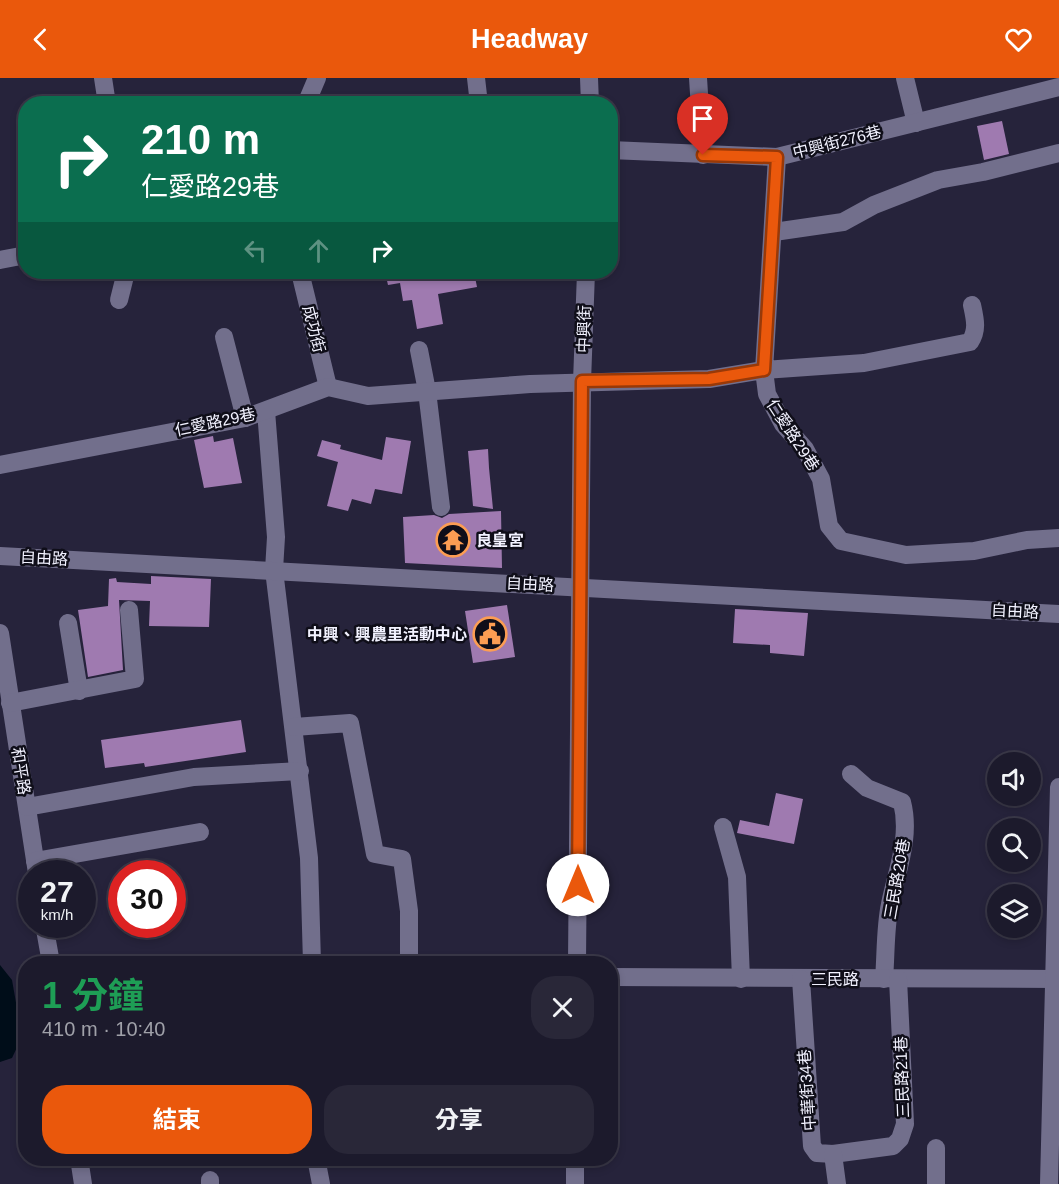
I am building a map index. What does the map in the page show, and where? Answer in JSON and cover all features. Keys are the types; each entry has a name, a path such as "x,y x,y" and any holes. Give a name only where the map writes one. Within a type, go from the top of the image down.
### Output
{"street":[{"path":"103,78 106,96"},
{"path":"309,96 317,78"},
{"path":"476,78 478,96"},
{"path":"589,78 590,96"},
{"path":"698,78 703,155"},
{"path":"905,78 916,123"},
{"name":"中興街276巷","path":"618,150 777,157 1059,87"},
{"path":"774,232 843,222 874,205 938,180 983,172 1059,153"},
{"name":"仁愛路29巷","path":"777,157 764,370 767,394 783,424 805,449 820,479 829,526 841,541 906,555 974,551 1027,540 1059,538"},
{"path":"0,260 18,257"},
{"path":"119,300 124,279"},
{"name":"成功街","path":"304,279 328,387"},
{"name":"中興街","path":"578,956 582,381 586,279"},
{"path":"328,387 368,396 582,381 709,379 764,370 864,363 970,342 974,336 976,324 972,305"},
{"path":"224,337 245,418"},
{"path":"418,350 427,391 441,507"},
{"name":"仁愛路29巷","path":"0,465 245,418 328,387"},
{"path":"266,411 276,537 274,570 309,858 312,956"},
{"name":"自由路","path":"0,556 1059,614"},
{"path":"10,703 135,680 129,610"},
{"path":"68,623 79,691"},
{"name":"和平路","path":"0,633 35,860"},
{"path":"294,728 350,723 375,854 402,859 409,911 409,956"},
{"path":"27,807 194,777 300,771"},
{"name":"三民路20巷","path":"851,774 867,788 902,802 905,813 900,872 890,905 891,979"},
{"path":"1049,1184 1057,979 1059,787"},
{"path":"723,826 737,877 741,979"},
{"path":"69,860 200,832"},
{"path":"47,938 50,956"},
{"name":"三民路","path":"618,977 1057,979"},
{"name":"中華街34巷","path":"801,979 812,1146 817,1153 833,1154"},
{"name":"三民路21巷","path":"833,1154 893,1146 900,1139 905,1124 891,979"},
{"path":"936,1148 936,1184"},
{"path":"833,1154 837,1184"},
{"path":"80,1166 81,1183"},
{"path":"318,1166 321,1184"},
{"path":"575,1166 575,1184"}],"water":[{"path":"0,965 12,980 18,1014 18,1045 12,1058 0,1062"}],"building":[{"path":"1002,121 1009,154 984,160 977,126"},
{"path":"387,279 475,279 477,287 438,294 443,324 417,329 412,300 403,301 400,283 388,285"},
{"path":"213,436 214,442 233,438 242,483 204,488 194,440"},
{"path":"386,437 411,441 402,494 375,489 371,504 352,499 348,511 327,506 338,462 317,456 322,440 341,445 340,449 382,460"},
{"path":"488,449 493,509 473,506 468,451"},
{"name":"良皇宮","path":"501,511 502,568 405,563 403,517 434,515 442,518 449,514"},
{"path":"151,576 211,579 209,627 149,626 150,601 119,600 123,670 88,677 78,610 108,606 109,579 116,578 117,582 151,584"},
{"name":"中興、興農里活動中心","path":"507,605 515,657 473,663 465,611"},
{"path":"735,609 808,613 804,656 770,653 770,645 733,643"},
{"path":"241,720 246,752 145,767 144,763 105,768 101,740"},
{"path":"776,793 803,799 794,844 737,833 740,820 769,826"}],"place":[{"name":"良皇宮","path":"453,540"},
{"name":"中興、興農里活動中心","path":"490,634"}],"route":[{"path":"578,885 582,381 709,379 764,370 777,157 703,155"}]}
